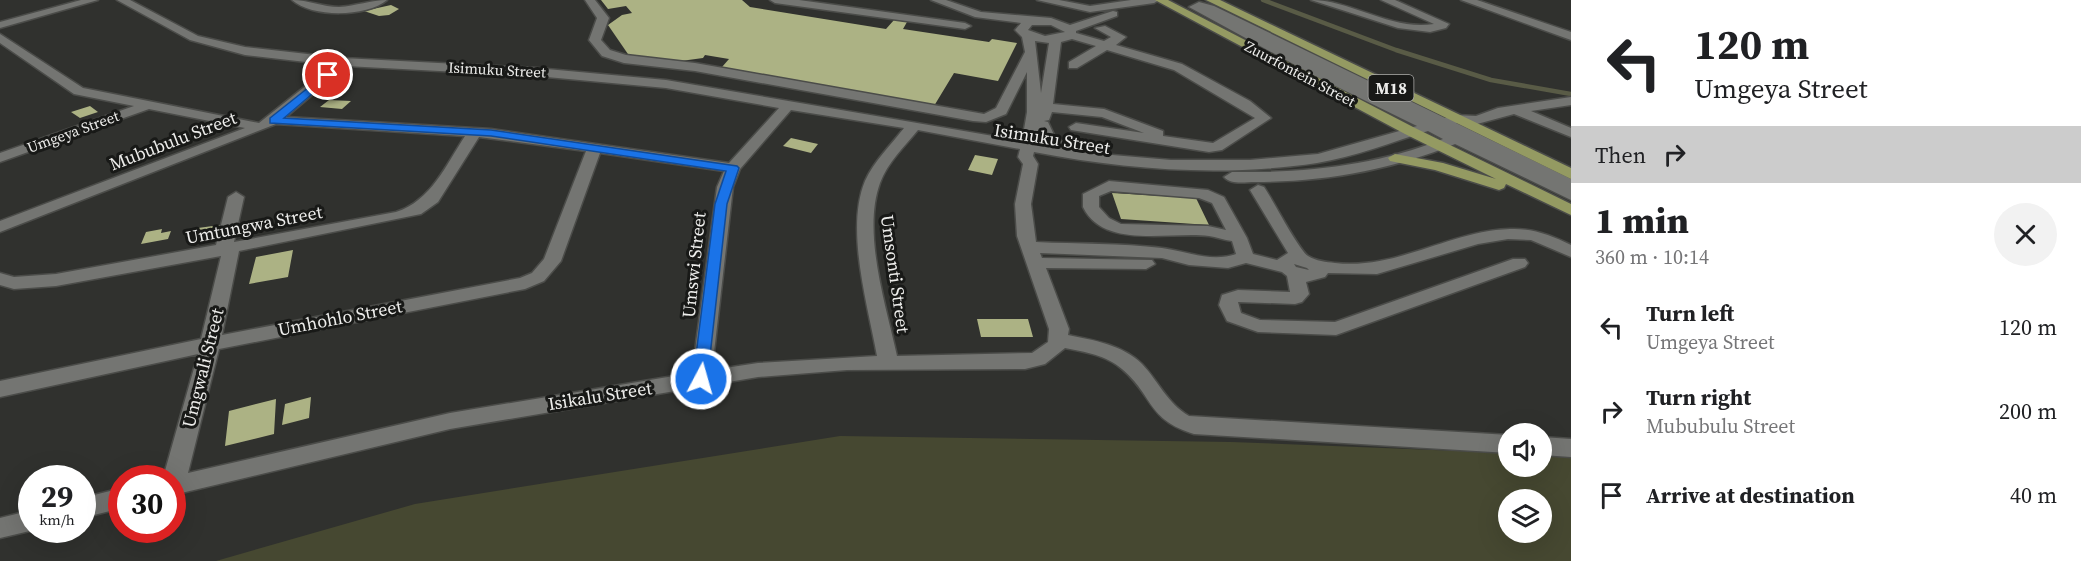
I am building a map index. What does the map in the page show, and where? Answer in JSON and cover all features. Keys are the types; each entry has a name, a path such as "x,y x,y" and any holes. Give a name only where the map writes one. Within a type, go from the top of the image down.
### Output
{"main road":[{"name":"Zuurfontein Street","path":"1211,0 1441,123"},
{"name":"Zuurfontein Street","path":"1159,1 1439,146 1571,210"},
{"path":"1468,131 1571,174"},
{"path":"1395,158 1461,173 1571,210"}],"street":[{"path":"0,25 93,0"},
{"name":"Isimuku Street","path":"122,0 181,32 209,43 273,55 344,62 587,76 694,88 912,128 964,135 1033,156 1082,157 1218,171"},
{"path":"297,0 322,10 343,11 382,0"},
{"path":"590,0 603,18 595,40 600,49 613,57 704,69 973,117 986,118 1001,111 1031,52"},
{"path":"775,0 821,3 965,26"},
{"path":"927,0 968,16 1055,40"},
{"path":"936,0 979,15 1034,21 1066,29 1187,71 1245,104 1264,118 1217,147 1191,147 1076,127"},
{"path":"1027,0 1079,12 1114,14"},
{"path":"1042,0 1090,9 1159,1"},
{"path":"1316,0 1409,26 1430,29 1443,24 1386,0"},
{"path":"1466,0 1571,36"},
{"path":"1066,29 1159,1"},
{"path":"1571,185 1468,131 1441,123 1194,7 1199,5 1210,8 1441,123 1468,131 1571,195"},
{"path":"1037,128 1046,107 1055,40 1081,16 1079,12"},
{"path":"1034,21 1024,24 1024,33 1031,52 1037,128 1022,220 1031,255 1059,329 1059,340 1095,348 1130,365 1162,409 1182,422 1194,426 1498,443"},
{"path":"1073,65 1119,37 1101,28"},
{"name":"Umgeya Street","path":"0,38 79,91 146,106 268,124 475,132 733,168"},
{"name":"Mububulu Street","path":"0,227 268,124 344,62"},
{"path":"1218,171 1311,175 1395,158 1439,146 1515,109 1571,101"},
{"name":"Umgeya Street","path":"0,158 146,106"},
{"name":"Umswi Street","path":"701,379 721,204 733,168 788,106"},
{"path":"1046,107 1104,113 1191,147"},
{"path":"1515,109 1568,133"},
{"path":"1218,171 1250,165 1319,158 1441,123"},
{"name":"Isimuku Street","path":"912,128 1033,156 1109,169 1218,171"},
{"name":"Umsonti Street","path":"888,362 868,248 867,201 873,181 912,128"},
{"path":"964,135 1004,137 1037,128"},
{"path":"1037,128 1052,142 1082,157"},
{"name":"Umtungwa Street","path":"0,279 14,283 34,283 227,250 384,220 415,211 432,199 475,132"},
{"name":"Umhohlo Street","path":"0,389 380,309 512,287 538,277 552,261 595,147"},
{"path":"1239,238 1208,231 1122,229 1108,226 1094,213 1089,200 1091,194 1109,186 1202,193 1218,200 1239,238 1245,257"},
{"path":"1258,190 1294,267 1300,294 1295,298 1238,296 1229,299 1228,305 1234,317 1258,326 1336,330 1519,263"},
{"name":"Umgwali Street","path":"178,465 210,344 236,196"},
{"path":"1208,231 1229,220"},
{"path":"1031,255 1167,264 1190,260 1228,263 1245,257 1294,267 1317,266 1360,270 1386,267 1486,238 1514,234 1541,238 1571,252"},
{"name":"Isikalu Street","path":"186,483 450,421 701,379 802,366 888,362 1025,362 1049,353 1059,340"},
{"path":"1552,446 1571,447"},
{"path":"0,528 18,524"}],"green space":[{"path":"840,436 1231,442 1498,453 1498,477 1552,477 1552,455 1571,456 1571,561 216,561 415,504"}],"building":[{"path":"601,0 742,0 750,7 886,29 894,20 907,22 903,29 989,42 992,39 1017,43 998,81 954,73 934,106 722,67 729,59 705,55 703,58 666,63 630,57 608,25 622,15 632,13 626,6 608,9"},
{"path":"391,5 399,9 389,15 379,16 364,11"},
{"path":"329,100 351,101 342,109 320,107"},
{"path":"90,106 98,112 80,118 71,112"},
{"path":"791,138 818,144 811,153 783,146"},
{"path":"975,155 998,159 992,175 968,170"},
{"path":"1112,193 1196,198 1209,225 1121,219"},
{"path":"220,225 216,235 194,239 198,228"},
{"path":"162,229 161,233 171,231 168,239 141,244 146,232"},
{"path":"293,250 288,277 249,284 256,257"},
{"path":"977,319 1028,319 1033,337 981,337"},
{"path":"311,397 309,418 282,425 285,404"},
{"path":"276,399 274,434 225,446 229,411"}],"waterway":[{"path":"1263,0 1396,50 1491,80 1571,94"}],"route":[{"path":"328,75 274,120 491,133 733,168 721,204 701,379"}]}
